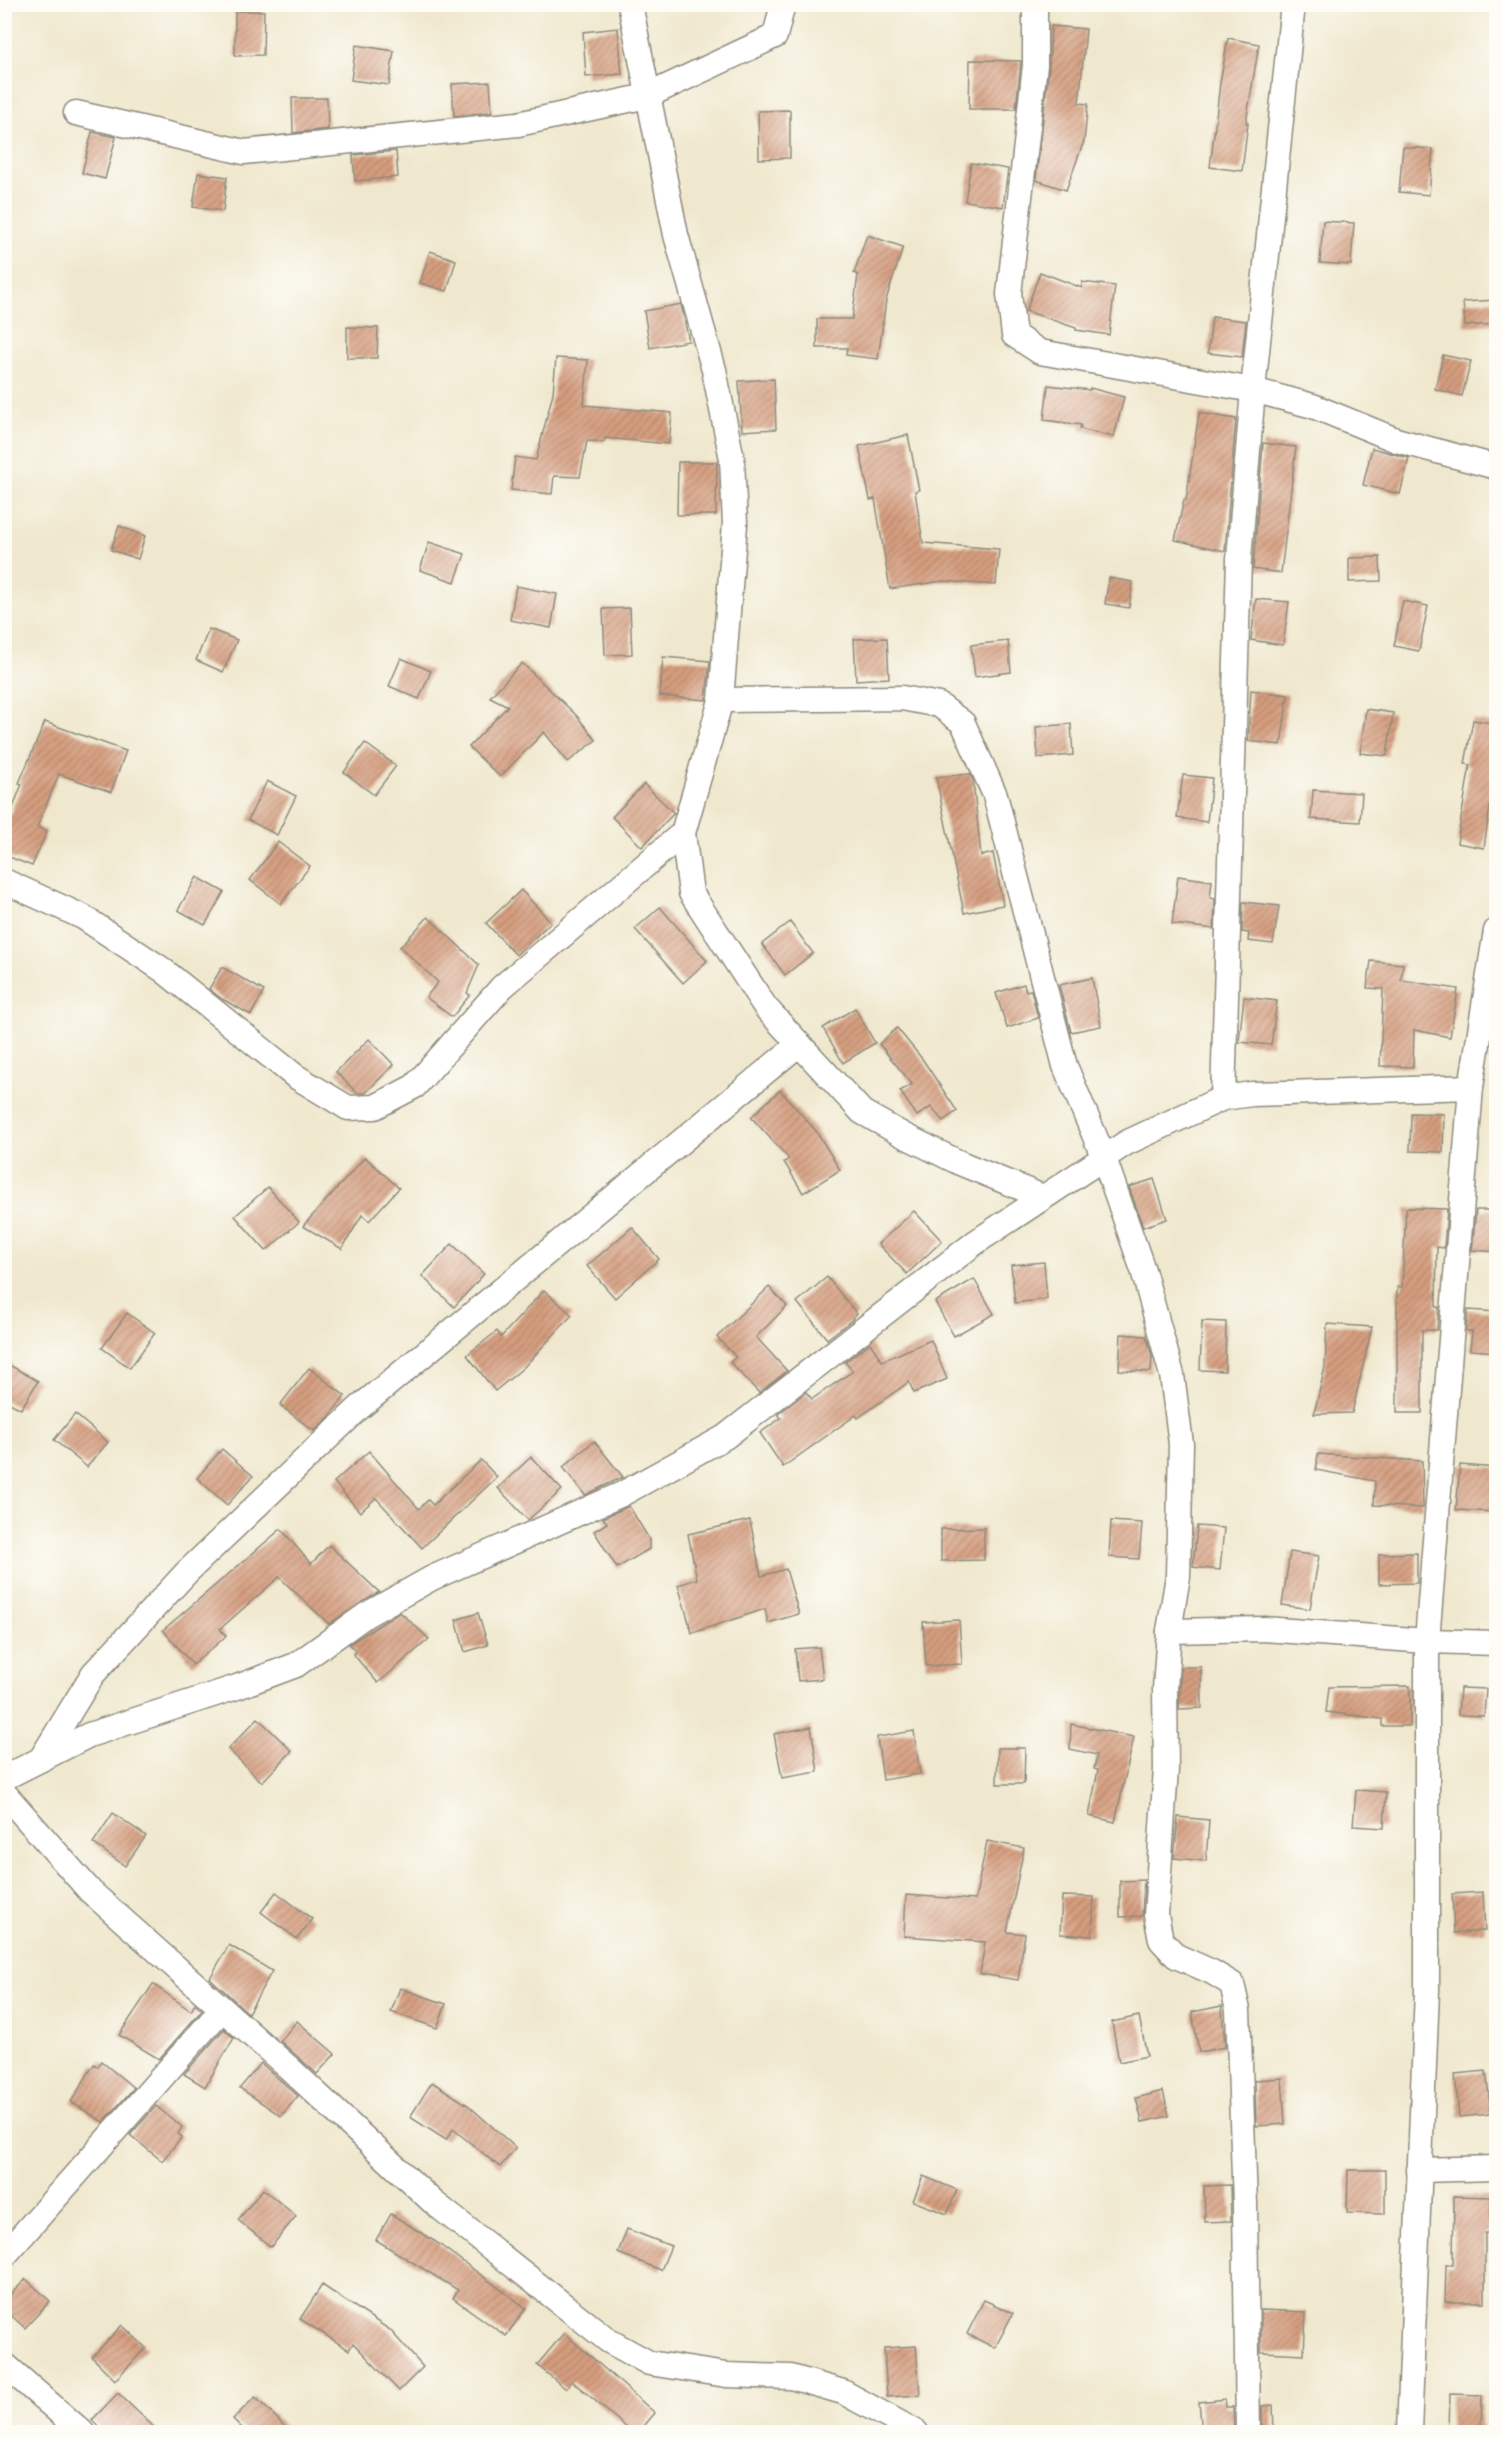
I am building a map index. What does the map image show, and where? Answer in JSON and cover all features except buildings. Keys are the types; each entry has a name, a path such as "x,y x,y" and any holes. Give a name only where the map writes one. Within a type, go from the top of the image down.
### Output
{"street":[{"path":"630,4 676,235 714,370 732,459 735,524 722,700 683,833 691,893 766,1008 862,1112 960,1163 1043,1197"},
{"path":"76,113 244,152 518,124 647,96 775,36 783,4"},
{"path":"1035,4 1035,65 1009,294 1014,335 1040,352 1253,390 1313,406 1396,440 1497,467"},
{"path":"1223,1098 1239,559 1253,390 1293,4"},
{"path":"722,700 902,698 939,705 963,723 994,795 1065,1066 1104,1158 1143,1270 1172,1375 1180,1444 1178,1576 1169,1631 1164,1689 1166,1780 1156,1915 1161,1940 1176,1956 1232,1984 1238,2010 1245,2204 1248,2433"},
{"path":"4,881 83,917 163,970 295,1076 348,1108 375,1107 415,1086 502,987 683,833"},
{"path":"1409,2433 1427,1990 1427,1641 1471,1088 1497,931"},
{"path":"40,1760 93,1674 187,1572 359,1408 799,1044"},
{"path":"4,1778 89,1735 237,1687 296,1665 366,1615 432,1578 622,1494 725,1437 976,1242 1126,1143 1223,1098 1252,1094 1471,1088"},
{"path":"1169,1631 1264,1629 1427,1641 1497,1643"},
{"path":"4,1793 90,1891 433,2202 609,2341 649,2363 726,2375 791,2377 843,2392 916,2433"},
{"path":"4,2256 222,2009"},
{"path":"1419,2170 1497,2168"},
{"path":"4,2364 82,2433"}]}
